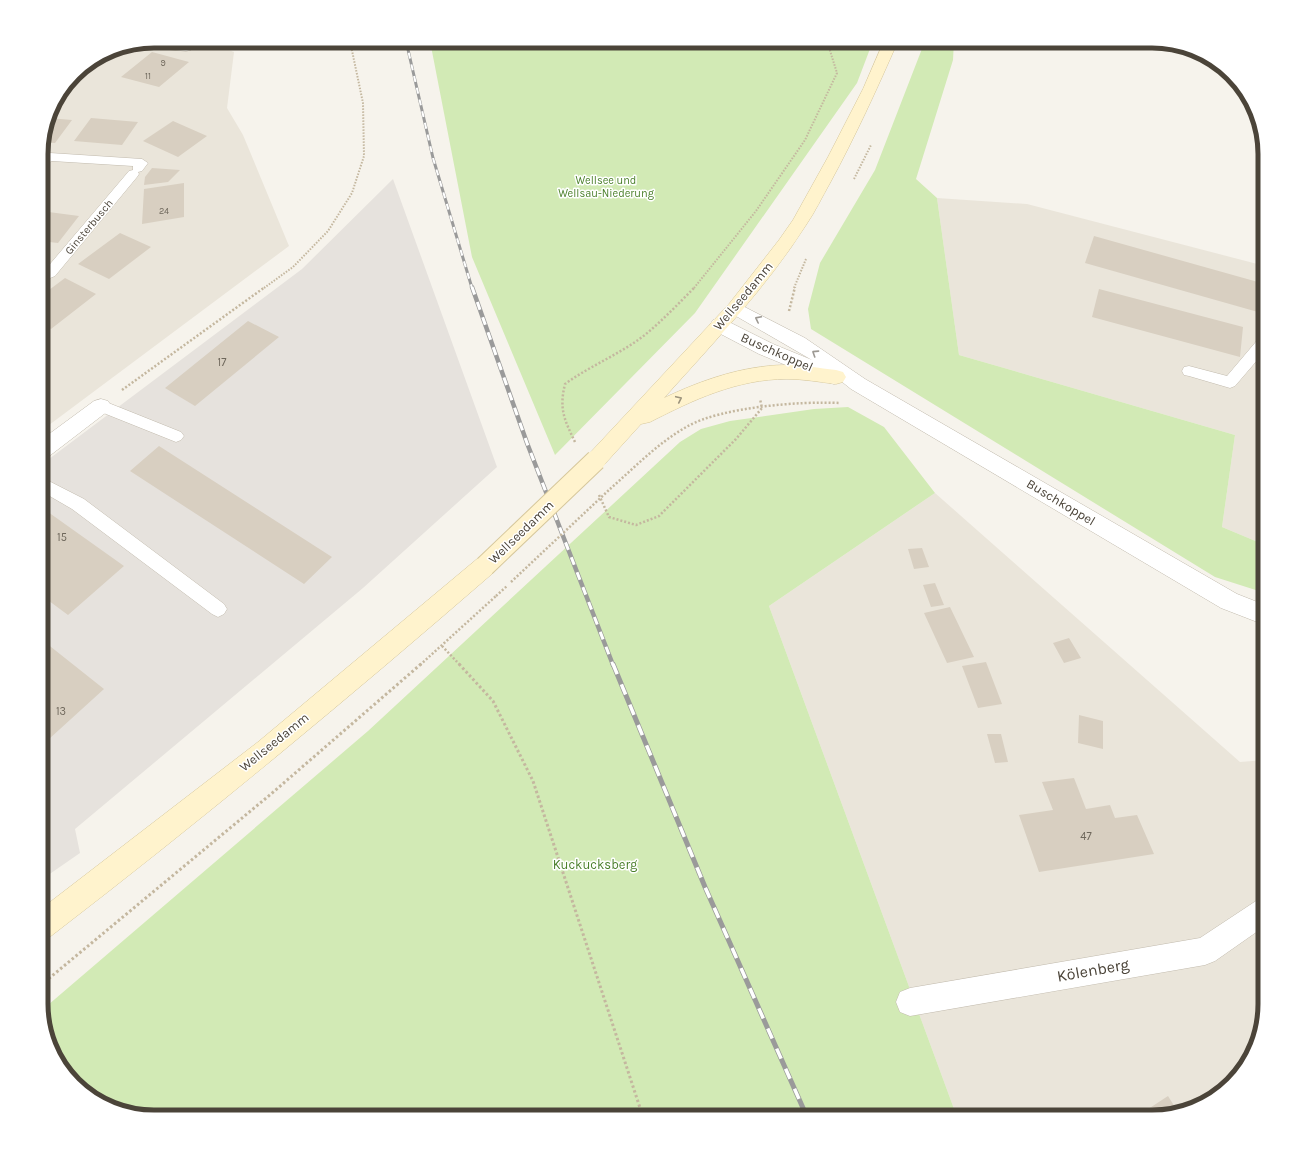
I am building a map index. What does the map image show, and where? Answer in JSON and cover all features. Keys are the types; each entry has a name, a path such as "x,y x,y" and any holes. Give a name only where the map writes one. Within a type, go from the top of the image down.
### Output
{"main road":[{"name":"Wellseedamm","path":"48,921 148,845 420,623 485,566 596,460 632,423 735,308 785,244 800,222 836,157 870,90 889,48"},
{"path":"632,423 681,397 717,383 756,374 784,372 836,378"}],"street":[{"name":"Buschkoppel","path":"735,308 781,331 858,384 1230,601 1258,612"},
{"name":"Buschkoppel","path":"719,325 766,349 836,378 858,384"},
{"path":"48,446 101,406"},
{"name":"Kölenberg","path":"910,1002 1205,951 1258,915"}],"lane":[{"name":"Ginsterbusch","path":"48,158 50,157 142,163 48,274"},
{"path":"1189,371 1230,382 1258,349"},
{"path":"101,406 176,436"},
{"path":"48,487 78,504 218,610"}],"path":[{"path":"101,406 293,267 328,231 352,193 364,156 363,103 351,48"},
{"path":"850,185 874,140"},
{"path":"781,331 788,320 795,286 809,253"},
{"path":"756,374 762,408"},
{"path":"48,979 272,795 442,646 610,489 673,436 689,425 714,416 818,401 841,404"},
{"path":"442,646 493,701 533,781 641,1110"}],"shaded area":[{"path":"147,48 224,48 234,52 227,108 243,135 289,246 48,426 48,147 50,133 62,101 74,84 84,74 107,59 133,50"},
{"path":"393,179 497,467 363,588 75,829 80,853 48,875 48,460 302,269"},
{"path":"937,198 1027,204 1258,264 1258,542 1222,527 1235,435 959,355"},
{"path":"935,493 1240,762 1258,761 1258,1011 1256,1025 1247,1051 1232,1074 1222,1084 1199,1099 1166,1109 954,1110 769,606"}],"green space":[{"name":"Wellsee und Wellsau-Niederung","path":"431,48 870,48 857,83 695,313 555,455 472,257"},
{"path":"922,48 954,48 953,60 916,179 937,198 959,355 1235,435 1222,527 1258,542 1258,591 1215,577 811,329 808,309 820,263 875,170"},
{"name":"Kuckucksberg","path":"848,407 884,427 935,493 769,606 954,1110 147,1110 133,1108 107,1099 95,1092 79,1079 66,1063 56,1044 50,1025 48,1005 368,731 680,442 701,429 730,421 814,409"}],"building":[{"path":"152,52 189,62 159,87 121,77"},
{"path":"55,118 72,120 55,143 49,143"},
{"path":"91,118 138,122 122,145 74,141"},
{"path":"173,121 207,136 178,157 143,141"},
{"path":"152,168 180,170 168,182 144,185 145,177"},
{"path":"184,183 184,217 142,224 144,189"},
{"path":"48,212 79,216 58,243 48,242"},
{"path":"120,233 151,247 109,279 78,264"},
{"path":"1094,236 1258,282 1258,312 1085,263"},
{"path":"65,278 96,294 51,329 48,328 48,291"},
{"path":"1099,289 1243,327 1240,357 1092,317"},
{"path":"248,321 279,337 195,406 165,388"},
{"path":"159,446 332,557 304,584 130,471"},
{"path":"48,512 124,566 68,615 48,600"},
{"path":"922,548 929,567 914,569 908,549"},
{"path":"935,583 944,605 931,607 923,585"},
{"path":"950,607 974,657 947,663 924,613"},
{"path":"1069,638 1081,658 1064,663 1053,643"},
{"path":"48,645 104,689 49,739 48,738"},
{"path":"986,662 1002,704 978,708 962,666"},
{"path":"1079,715 1103,721 1103,749 1078,743"},
{"path":"987,734 1001,734 1008,762 995,763"},
{"path":"1074,778 1086,809 1110,805 1115,818 1137,815 1154,854 1039,872 1019,815 1053,810 1042,782"},
{"path":"1168,1096 1175,1107 1166,1109 1147,1110"}],"railway":[{"path":"408,48 433,158 472,288"},
{"path":"472,287 527,443 613,665"},
{"path":"613,664 705,887 804,1110"}]}
